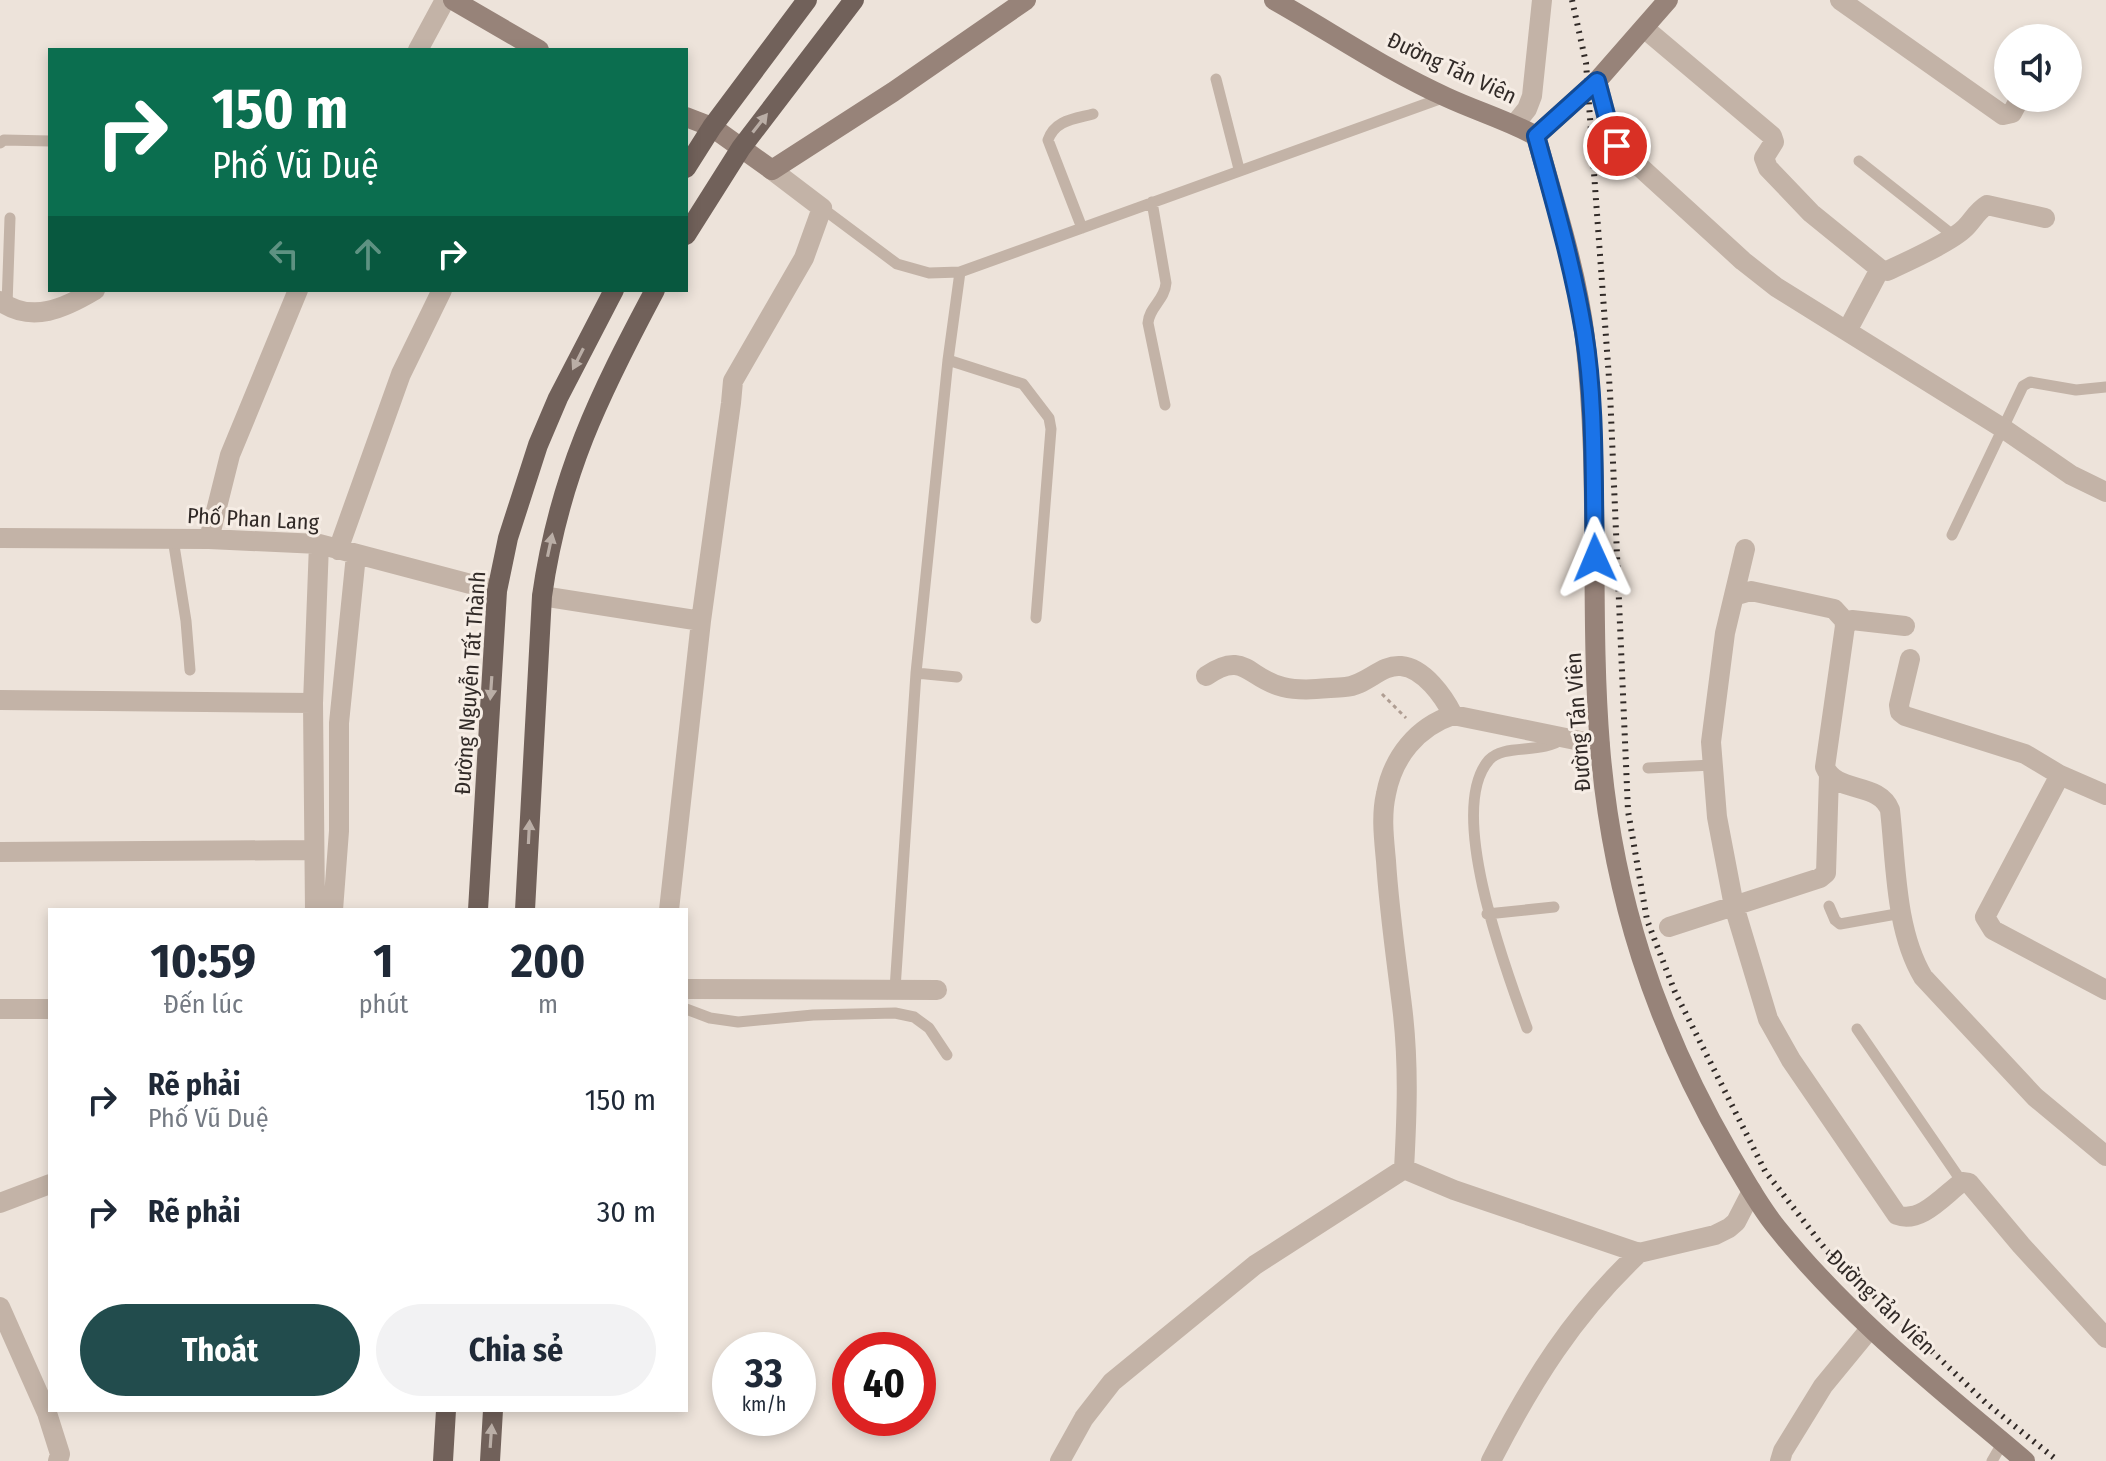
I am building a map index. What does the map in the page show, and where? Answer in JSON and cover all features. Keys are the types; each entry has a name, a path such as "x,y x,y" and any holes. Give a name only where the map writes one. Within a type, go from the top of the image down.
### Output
{"main road":[{"path":"688,165 712,127 807,0"},
{"path":"688,232 741,148 854,0"},
{"name":"Đường Nguyễn Tất Thành","path":"478,908 497,591 508,538 538,445 613,292"},
{"path":"525,908 542,596 551,539 572,463 609,377 654,292"},
{"path":"443,1461 446,1412"},
{"path":"490,1461 493,1412"}],"street":[{"path":"419,48 445,0"},
{"path":"453,0 536,48"},
{"path":"772,170 893,92 1026,0"},
{"name":"Đường Tản Viên","path":"1274,0 1445,97 1515,124 1536,136 1585,334 1593,449 1600,745 1612,840 1638,952 1696,1096 1774,1225 1869,1330 2025,1461"},
{"path":"1515,124 1527,109 1532,96 1542,0"},
{"path":"1536,136 1597,81 1668,0"},
{"path":"1840,0 1994,109"},
{"path":"1644,28 1772,136 1774,142 1764,158 1768,168 1811,213 1880,269 1887,271 1954,236 1965,229 1979,210 1987,205 2045,218"},
{"path":"1597,81 1617,146 1743,261 1776,287 2004,429 2071,475 2106,492"},
{"path":"669,908 701,621 733,381 804,258 822,208 712,127 688,118"},
{"path":"1847,331 1880,269"},
{"path":"4,304 25,314 49,312 92,292"},
{"path":"209,539 230,455 297,292"},
{"path":"315,908 313,703 337,550 401,374 441,292"},
{"name":"Phố Phan Lang","path":"0,538 209,539 337,550 497,591"},
{"path":"1745,549 1725,633 1711,742 1717,817 1734,906 1768,1019 1791,1060 1897,1215 1908,1219 1917,1216 1962,1182 1969,1183 2021,1245 2102,1326"},
{"path":"333,908 339,831 337,550"},
{"path":"1734,596 1751,591 1834,609 1844,620 1825,767 1837,781 1886,800 1911,956 1923,977 2035,1097 2106,1156"},
{"path":"542,596 701,621"},
{"path":"1845,626 1852,620 1905,626"},
{"path":"1910,659 1899,705 1900,712 1905,716 2025,754 2060,775 2106,795"},
{"path":"1206,676 1221,666 1233,663 1280,687 1329,688 1358,686 1381,670 1401,666 1423,676 1446,701 1453,715"},
{"path":"0,700 313,703"},
{"path":"1404,1169 1409,1092 1383,827 1386,794 1395,764 1421,731 1433,722 1453,715 1600,745"},
{"path":"1669,927 1820,878 1826,873 1829,775"},
{"path":"2060,775 1985,917 1993,930 2106,990"},
{"path":"0,852 313,850"},
{"path":"688,989 937,990"},
{"path":"0,1009 48,1009"},
{"path":"1404,1169 1454,1190 1639,1253"},
{"path":"1060,1461 1084,1418 1112,1382 1255,1265 1404,1169"},
{"path":"0,1203 48,1185"},
{"path":"1491,1461 1526,1392 1605,1285 1639,1253 1715,1235 1729,1228 1736,1222 1752,1191"},
{"path":"0,1307 47,1413 60,1454 58,1461"},
{"path":"1780,1461 1823,1386 1869,1330"}],"lane":[{"path":"1216,79 1239,169"},
{"path":"822,208 897,264 929,273 960,272 1445,97"},
{"path":"1082,228 1048,140 1059,123 1093,114"},
{"path":"0,143 4,140 48,141"},
{"path":"1859,161 1954,236"},
{"path":"1152,202 1166,283 1165,294 1149,314 1148,323 1165,405"},
{"path":"4,304 10,218"},
{"path":"895,989 916,673 960,272"},
{"path":"948,360 1023,384 1049,418 1051,429 1036,618"},
{"path":"1952,535 2023,386 2030,382 2076,390 2106,387"},
{"path":"173,539 190,670"},
{"path":"916,673 957,677"},
{"path":"1527,1028 1487,914 1478,863 1474,804 1477,786 1487,762 1498,753 1543,749 1564,738"},
{"path":"1648,768 1713,765"},
{"path":"1829,906 1840,924 1902,913"},
{"path":"1487,914 1554,907"},
{"path":"688,1010 710,1018 738,1022 813,1015 895,1013 914,1017 929,1028 947,1055"},
{"path":"1857,1029 1962,1182"},
{"path":"1992,1461 2003,1442"}],"path":[{"path":"1382,694 1421,731"}],"railway":[{"path":"1572,0 1586,63 1610,392 1628,811 1647,920 1675,992 1765,1171 1826,1250 1986,1403 2058,1461"}],"route":[{"path":"1595,558 1593,449 1585,334 1536,136 1597,81 1617,146"}]}
